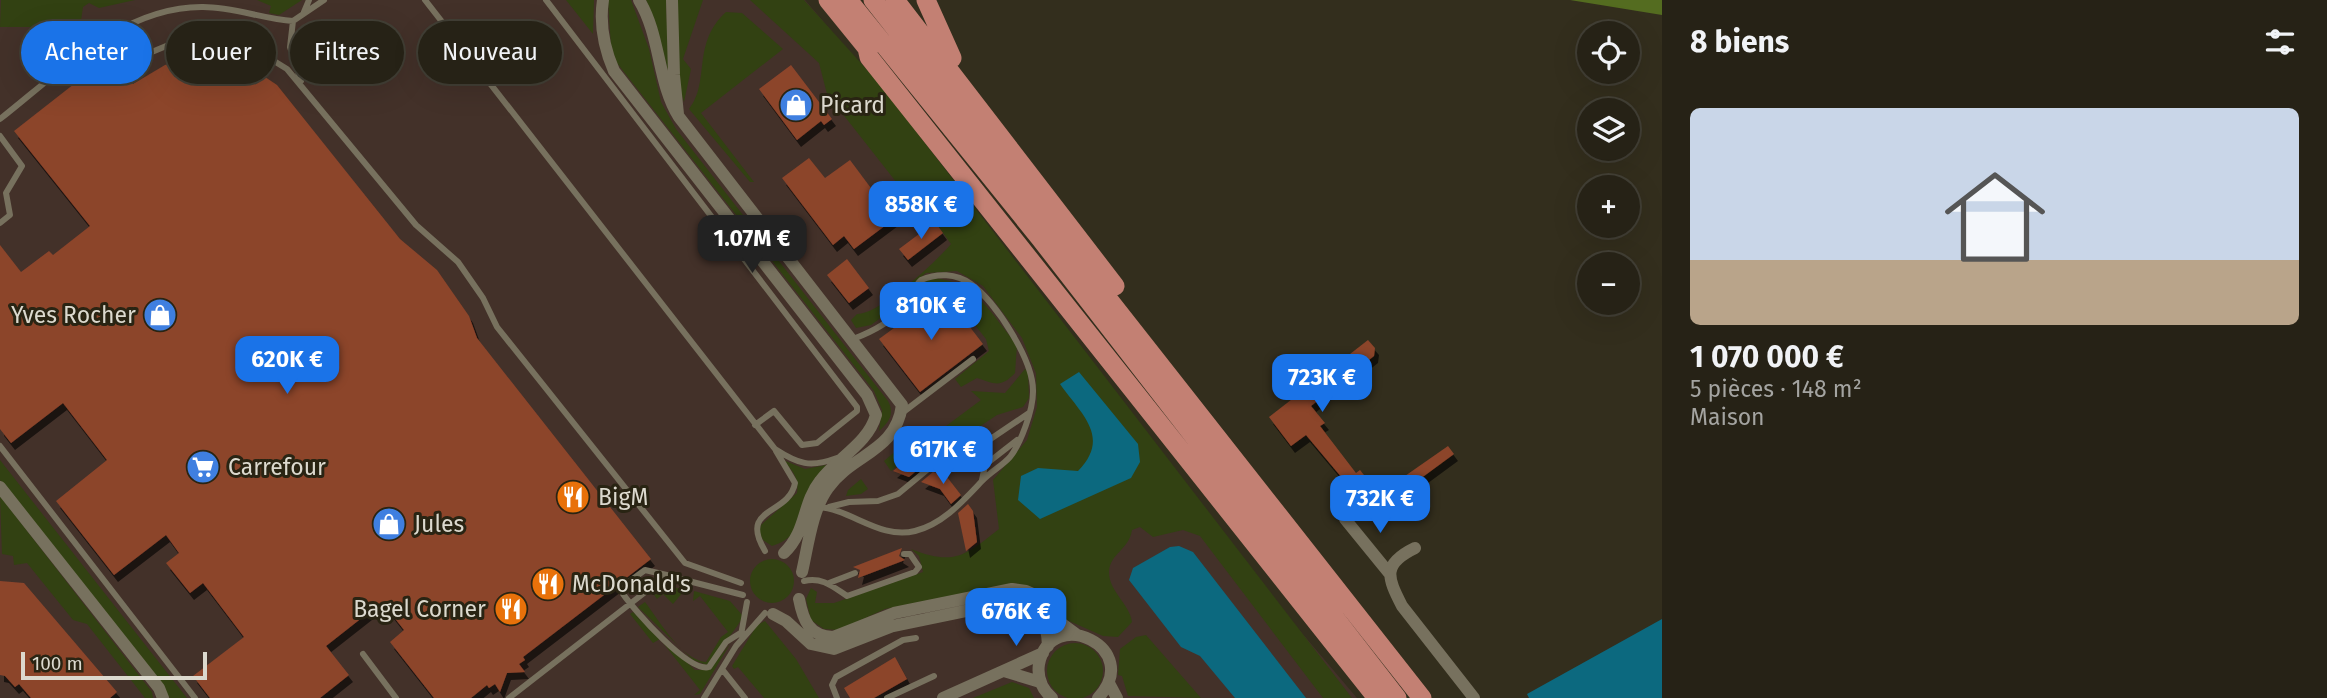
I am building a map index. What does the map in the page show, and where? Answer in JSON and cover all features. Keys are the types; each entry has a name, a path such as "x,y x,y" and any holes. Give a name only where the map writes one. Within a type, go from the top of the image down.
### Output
{"highway":[{"path":"814,0 859,54 869,57"},
{"path":"828,0 867,48 869,57 1377,698"},
{"path":"848,0 1049,249 1397,698"},
{"path":"873,0 1189,400 1311,561 1423,698"},
{"path":"895,0 1174,364 1189,400"},
{"path":"926,0 939,34 964,76 971,96"},
{"path":"1280,575 1291,598 1365,698"}],"street":[{"path":"603,0 600,18 605,51 614,71 867,395 876,415 874,424 814,488 801,532 784,553"},
{"path":"639,0 656,43 667,99 902,405 901,414 889,438 827,488 824,507 803,576"},
{"path":"672,0 674,75 679,117"},
{"path":"0,487 159,688 163,698"},
{"path":"1345,519 1389,573 1402,606 1474,698"},
{"path":"1389,573 1393,561 1415,548"},
{"path":"799,599 809,628 824,636 833,637 894,613 1019,589 1042,598 1061,623 1076,634"},
{"path":"769,613 786,621 811,644 834,649 893,626 1014,601 1030,605 1042,615 1048,631 1038,672 1040,682 1049,697"},
{"path":"943,698 1045,650 1065,635 1076,634 1087,636 1105,650 1110,660 1109,683 1118,698"},
{"path":"1003,671 1040,682"},
{"path":"1098,698 1109,683"}],"lane":[{"path":"304,12 309,0"},
{"path":"141,21 185,7 221,8 293,21 324,0"},
{"path":"425,0 775,449 794,483 790,495 759,520 756,533 765,551"},
{"path":"546,0 858,411 817,443 802,445 774,411 755,425"},
{"path":"152,50 193,39 230,40 269,57 290,74"},
{"path":"0,119 47,84"},
{"path":"302,84 416,225 458,262 483,298 497,327 685,562 741,583"},
{"path":"0,136 22,166 6,193 10,215 0,223"},
{"path":"824,507 878,529 915,531 939,522 1011,456 1030,412 1033,393 1027,361 1018,343 969,283 940,274 920,280 906,305 895,315 872,332 853,339"},
{"path":"901,414 973,359"},
{"path":"824,507 849,502 878,501 898,494 933,465 964,457 1030,412"},
{"path":"0,446 195,698"},
{"path":"775,449 794,462 806,466 845,454"},
{"path":"803,576 829,583 847,596 915,572 919,567 916,559 910,554 904,554"},
{"path":"707,697 742,632 745,598 645,570 622,589 630,604 693,665 703,669 713,664 726,642 742,632"},
{"path":"829,583 855,573"},
{"path":"509,698 662,579 673,577"},
{"path":"736,646 769,613"},
{"path":"837,698 832,685 836,677 903,640 916,638"},
{"path":"363,654 396,698"},
{"path":"722,669 745,698"},
{"path":"887,698 934,676"}],"shaded area":[{"path":"0,0 805,0 863,68 1261,585 1357,698 0,698"}],"green space":[{"path":"1,0 135,0 99,8 89,3 83,7 81,21 21,21 21,27 0,27"},
{"path":"257,0 302,0 279,15 269,13 271,6"},
{"path":"566,0 594,0 593,34"},
{"path":"608,0 631,0 649,49 661,102 676,129 888,401 890,418 879,431 882,410 874,391 617,63 611,47"},
{"path":"646,0 666,0 669,75 656,24"},
{"path":"676,0 703,0 683,59 691,69 684,102 679,88"},
{"path":"750,0 804,0 878,82 1352,698 1323,698 1200,536 1183,530 1153,537 1140,527 1132,530 1127,542 1113,560 1109,572 1112,586 1128,609 1132,622 1118,637 1103,636 1067,620 1055,602 1041,590 1014,583 885,609 839,630 824,629 811,620 806,599 811,588 817,592 815,603 834,603 923,572 919,556 911,549 938,557 958,555 968,552 999,529 993,480 1027,440 1037,407 1036,373 1022,338 983,286 957,271 926,273 910,286 894,308 871,325 856,328 851,320 857,314 867,312 892,297 933,263 951,244 928,212 908,197 827,94 819,63"},
{"path":"1570,0 1662,0 1662,15"},
{"path":"726,12 742,13 783,49 701,113 754,182 750,182 689,109 699,87 709,37 715,24"},
{"path":"933,278 948,280 972,292 1017,345 1015,373 1006,381 998,383 977,378 961,387 955,379 989,351 986,339 945,287 922,305 918,285"},
{"path":"1025,369 1028,372 1029,398 1023,407 997,415 979,427 942,429 981,400 971,391 1005,393"},
{"path":"985,433 977,446 921,453 891,471 884,461 904,444 911,453 935,435 944,439"},
{"path":"0,460 187,698 170,698 0,480"},
{"path":"783,460 805,469 826,465 801,524 784,541 772,546 763,540 759,532 761,525 797,493 795,475"},
{"path":"861,479 868,489 861,494 846,496 848,490"},
{"path":"0,496 152,692 153,698 145,698 87,624 73,620 27,563 14,565 13,556 2,554"},
{"path":"772,559 781,560 788,565 793,572 793,590 788,597 781,602 772,603 763,602 756,597 751,590 750,581 751,572 756,565 763,560"},
{"path":"679,588 683,592 673,604 663,594 657,599 654,595"},
{"path":"694,591 730,601 743,616 707,665 693,660 682,649 697,660 706,662 721,637 728,632 700,596 693,601"},
{"path":"645,602 664,628 677,645 638,607"},
{"path":"633,612 695,670 709,670 730,644 700,694 694,695 700,690 660,639 653,643 630,614"},
{"path":"765,621 796,659 819,698 764,698 738,667 734,669 732,666 757,625"},
{"path":"1146,635 1201,698 1128,696 1122,676 1118,675 1120,649 1136,637"},
{"path":"1075,643 1090,648 1098,656 1103,671 1098,686 1090,694 1075,699 1060,694 1052,686 1047,671 1052,656 1060,648"},
{"path":"1012,682 1029,688 1034,698 973,698"}],"water":[{"path":"1079,372 1138,444 1140,462 1131,478 1040,519 1018,500 1021,476 1038,468 1078,471 1088,459 1092,447 1090,426 1060,384"},
{"path":"1179,546 1193,552 1306,698 1235,698 1200,656 1181,647 1129,580 1133,568 1170,547"},
{"path":"1662,619 1662,698 1529,698 1527,694"}],"building":[{"path":"166,65 166,84 277,85 400,239 437,270 469,316 477,338 651,559 523,657 525,660 519,664 525,672 507,673 500,692 495,684 489,688 487,685 471,698 434,698 390,642 404,630 382,602 326,646 349,675 320,698 210,698 193,676 244,637 203,583 190,593 166,563 179,553 166,535 114,575 56,501 107,460 63,403 11,443 0,429 0,245 21,272 49,251 53,255 90,226 14,131 74,84 152,84 152,73"},
{"name":"Picard","path":"791,65 832,119 824,125 821,121 797,140 759,89"},
{"path":"809,158 825,178 850,160 894,219 854,249 844,236 833,245 782,178"},
{"path":"935,222 943,233 908,260 899,249"},
{"path":"847,259 869,288 849,303 827,275"},
{"path":"943,292 983,344 920,392 879,339"},
{"path":"1368,340 1375,348 1374,356 1311,406 1325,423 1320,426 1356,473 1360,470 1368,480 1353,491 1306,435 1291,446 1269,417"},
{"path":"1448,446 1454,454 1405,490 1402,514 1383,512 1382,492"},
{"path":"905,461 921,467 909,477 893,471"},
{"path":"933,472 947,477 961,495 951,504 940,489 921,482"},
{"path":"968,504 973,511 977,542 966,551 958,513"},
{"path":"902,548 899,556 905,560 858,578 860,570 853,567"},
{"path":"0,581 24,583 117,692 110,698 31,698 19,684 15,687 5,676 0,675"},
{"path":"895,657 907,679 874,698 850,698 844,688"}],"place":[{"name":"Picard","path":"796,105"},
{"name":"Yves Rocher","path":"160,315"},
{"name":"Carrefour","path":"203,467"},
{"name":"BigM","path":"573,497"},
{"name":"Jules","path":"389,524"},
{"name":"McDonald's","path":"548,584"},
{"name":"Bagel Corner","path":"511,609"}]}
